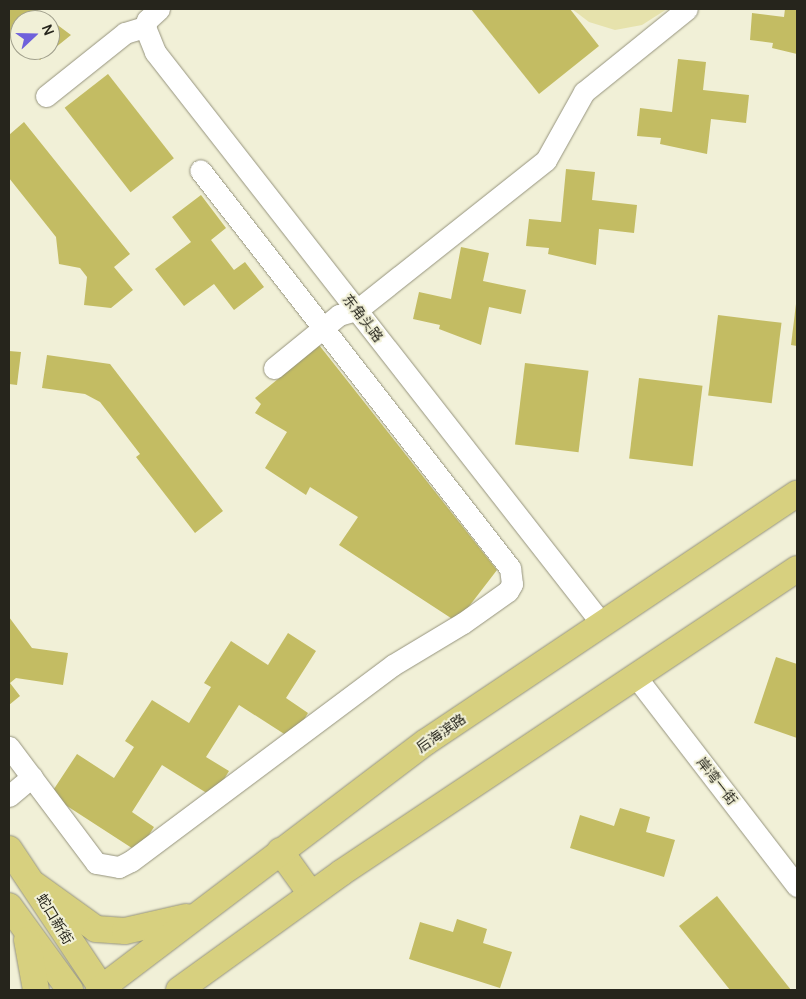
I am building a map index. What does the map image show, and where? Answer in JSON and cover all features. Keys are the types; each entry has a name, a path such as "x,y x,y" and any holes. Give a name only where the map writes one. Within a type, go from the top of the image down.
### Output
{"main road":[{"name":"后海滨路","path":"101,990 196,915 426,742 797,494"},
{"path":"179,990 311,894 797,569"},
{"name":"蛇口新街","path":"9,849 35,885 58,927 101,990"},
{"path":"280,851 311,894"},
{"path":"35,885 96,929 142,928 196,915"},
{"path":"15,914 32,958 36,990"},
{"name":"蛇口新街","path":"15,914 70,990"},
{"path":"201,990 217,962"}],"street":[{"path":"46,96 125,33 145,27 147,20 159,9"},
{"path":"274,368 339,315 357,310 546,160 584,92 687,9"},
{"name":"东角头路","path":"145,27 156,52 602,624"},
{"path":"9,747 96,863 119,867 132,861 393,664 463,623 508,590 512,584 510,568 200,170"},
{"name":"岸湾一街","path":"636,677 797,886"},
{"path":"9,796 32,777"}],"shaded area":[{"path":"572,9 667,9 642,25 615,30 589,22"}],"building":[{"path":"9,9 37,10 10,10 9,37"},
{"path":"471,9 570,9 599,46 539,94"},
{"path":"785,9 797,9 797,54 772,48 773,43 750,40 752,13 784,17"},
{"path":"60,27 71,35 60,44"},
{"path":"678,59 706,62 703,90 749,95 746,123 711,119 707,154 660,144 661,138 637,136 640,108 672,112"},
{"path":"108,74 174,158 131,192 65,108"},
{"path":"24,122 130,254 114,267 133,290 111,308 84,305 87,277 80,268 59,264 56,237 9,178 9,135"},
{"path":"566,169 595,172 592,200 637,205 634,233 599,229 596,265 548,254 549,248 526,246 529,219 561,222"},
{"path":"201,195 226,228 211,240 234,270 245,262 264,287 234,310 214,284 184,306 155,269 191,242 172,217"},
{"path":"461,247 489,253 483,281 526,290 521,314 489,307 481,345 439,329 440,325 413,319 419,292 451,299"},
{"path":"797,304 797,346 791,345"},
{"path":"718,315 782,323 772,403 708,395"},
{"path":"319,345 497,570 457,622 339,545 358,517 310,487 306,495 265,468 287,432 255,413 261,404 255,398"},
{"path":"9,351 21,352 17,385 9,384"},
{"path":"47,355 110,364 223,511 195,533 136,457 140,454 100,402 85,394 42,388"},
{"path":"525,363 589,371 579,452 515,444"},
{"path":"639,378 703,386 693,466 629,458"},
{"path":"9,617 32,648 68,653 63,685 16,678 10,683 20,696 9,705"},
{"path":"288,633 316,651 286,698 308,713 292,739 239,705 206,757 229,771 213,797 162,765 132,812 154,827 138,852 50,795 77,754 114,778 134,747 125,741 152,700 189,723 211,687 204,683 231,641 268,665"},
{"path":"776,657 797,664 797,738 754,723"},
{"path":"620,808 650,817 646,832 675,840 664,877 570,848 580,815 614,826"},
{"path":"717,896 791,990 730,990 679,926"},
{"path":"457,919 487,929 483,943 512,952 500,988 409,959 420,922 453,932"}]}
